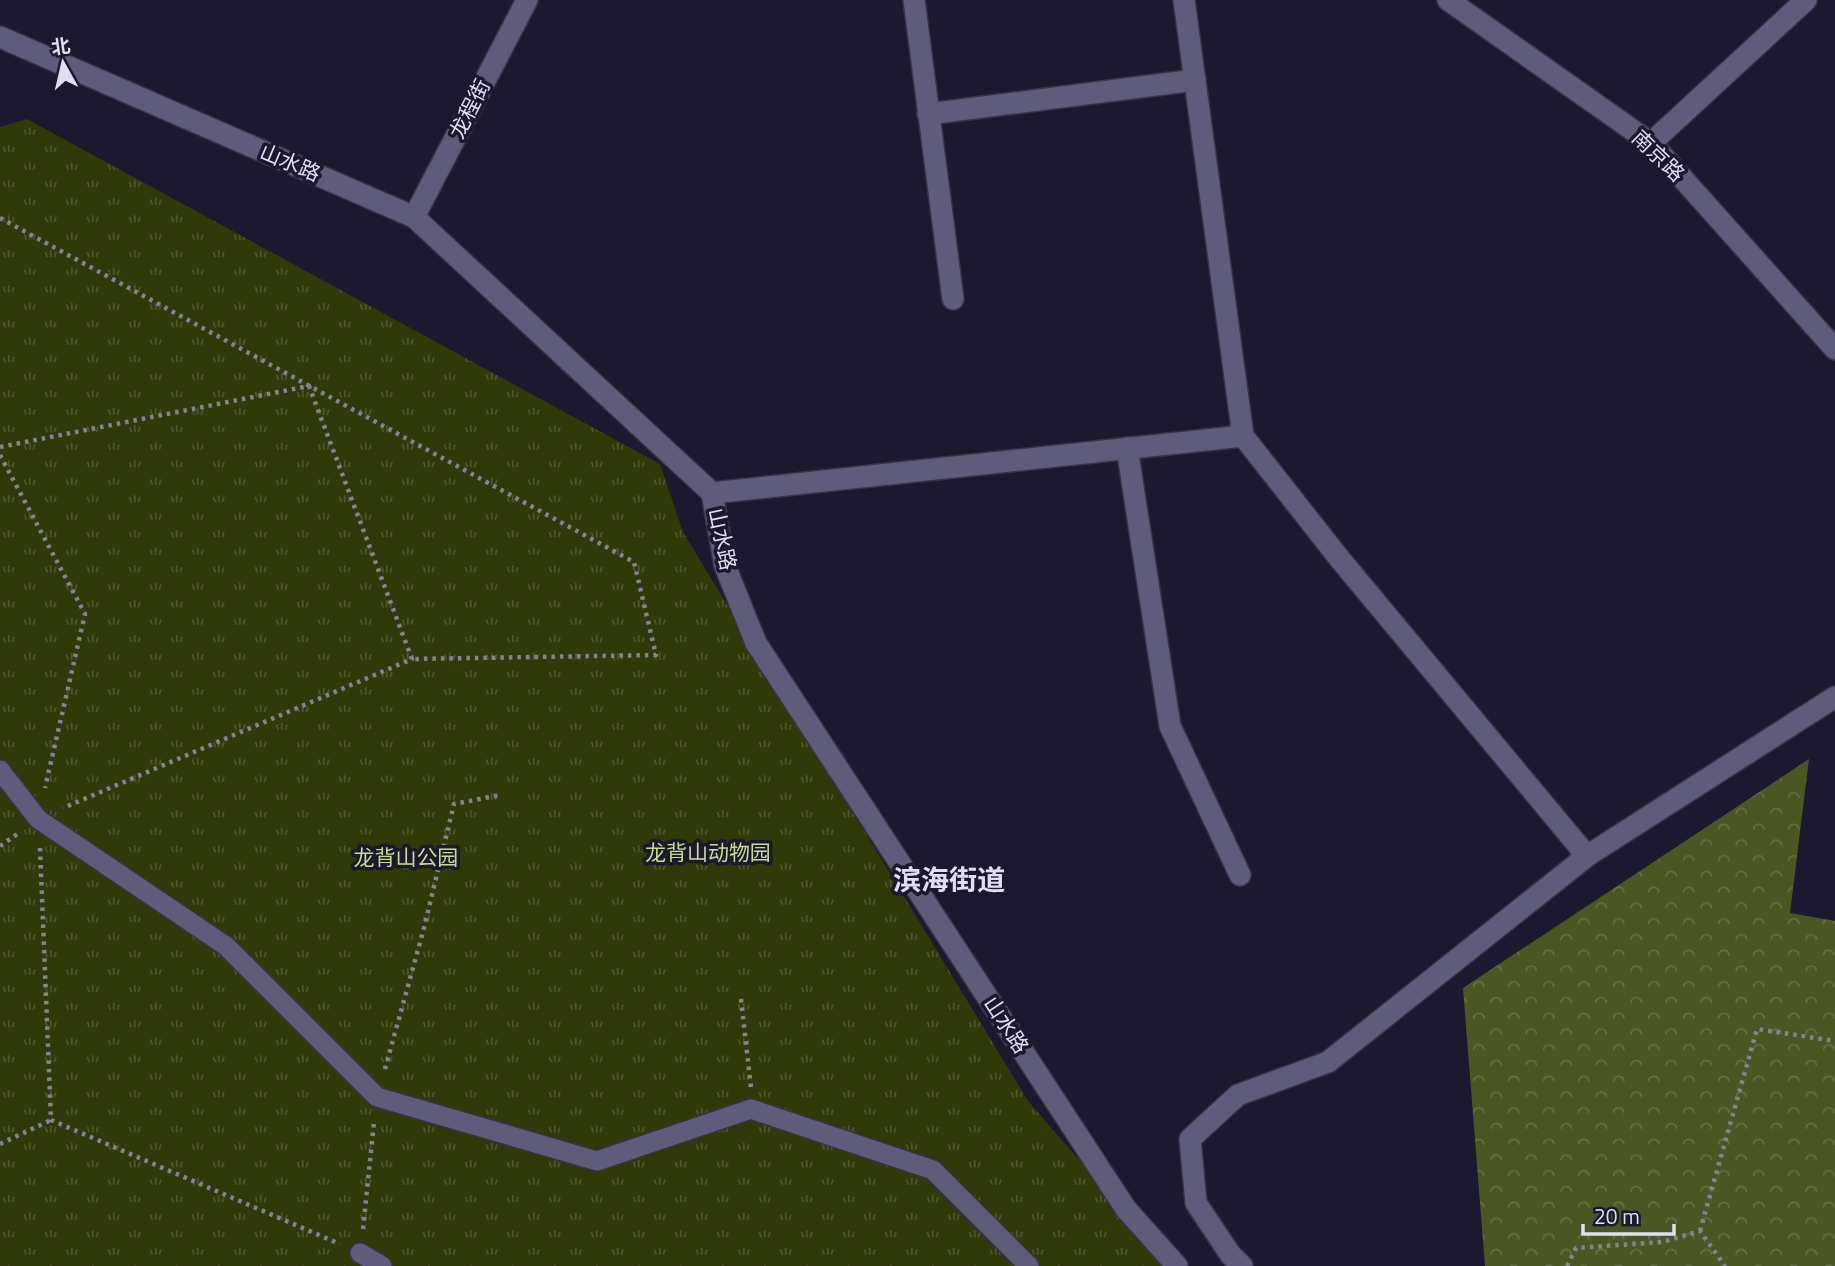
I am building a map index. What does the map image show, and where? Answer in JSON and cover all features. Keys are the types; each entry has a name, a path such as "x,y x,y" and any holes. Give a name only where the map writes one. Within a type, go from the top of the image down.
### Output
{"street":[{"name":"龙程街","path":"414,217 527,0"},
{"path":"915,0 953,299"},
{"path":"1184,0 1243,436 1339,558 1587,856"},
{"name":"南京路","path":"1448,0 1651,143 1835,349"},
{"path":"1651,143 1806,0"},
{"name":"山水路","path":"0,37 414,217 712,493 725,566 756,643 1126,1209 1177,1266"},
{"path":"928,114 1195,80"},
{"path":"712,493 1243,436"},
{"path":"1128,448 1170,726 1240,875"},
{"path":"1242,1266 1230,1254 1196,1203 1190,1139 1238,1095 1328,1062 1587,856 1835,697"}],"lane":[{"path":"0,770 38,819 226,946 377,1097 597,1161 751,1109 933,1170 1029,1266"},
{"path":"360,1253 382,1266"}],"path":[{"path":"0,218 634,562 656,654 412,659 38,819"},
{"path":"0,447 309,386"},
{"path":"309,386 412,659"},
{"path":"0,455 85,614 38,819 51,1120"},
{"path":"0,1143 51,1120 360,1253 377,1097 425,928 454,804 500,795"},
{"path":"741,999 750,1073"},
{"path":"1700,1231 1757,1029 1835,1041"},
{"path":"1567,1266 1576,1248 1662,1242 1700,1231"},
{"path":"1700,1231 1726,1266"}],"green space":[{"name":"龙背山公园","path":"27,119 660,464 683,532 1028,1101 1171,1266 0,1266 0,127"},
{"path":"1809,759 1790,913 1835,921 1835,1266 1485,1266 1463,988"}],"district":[{"name":"滨海街道","path":"949,880"}],"park label":[{"name":"龙背山动物园","path":"708,853"}]}
